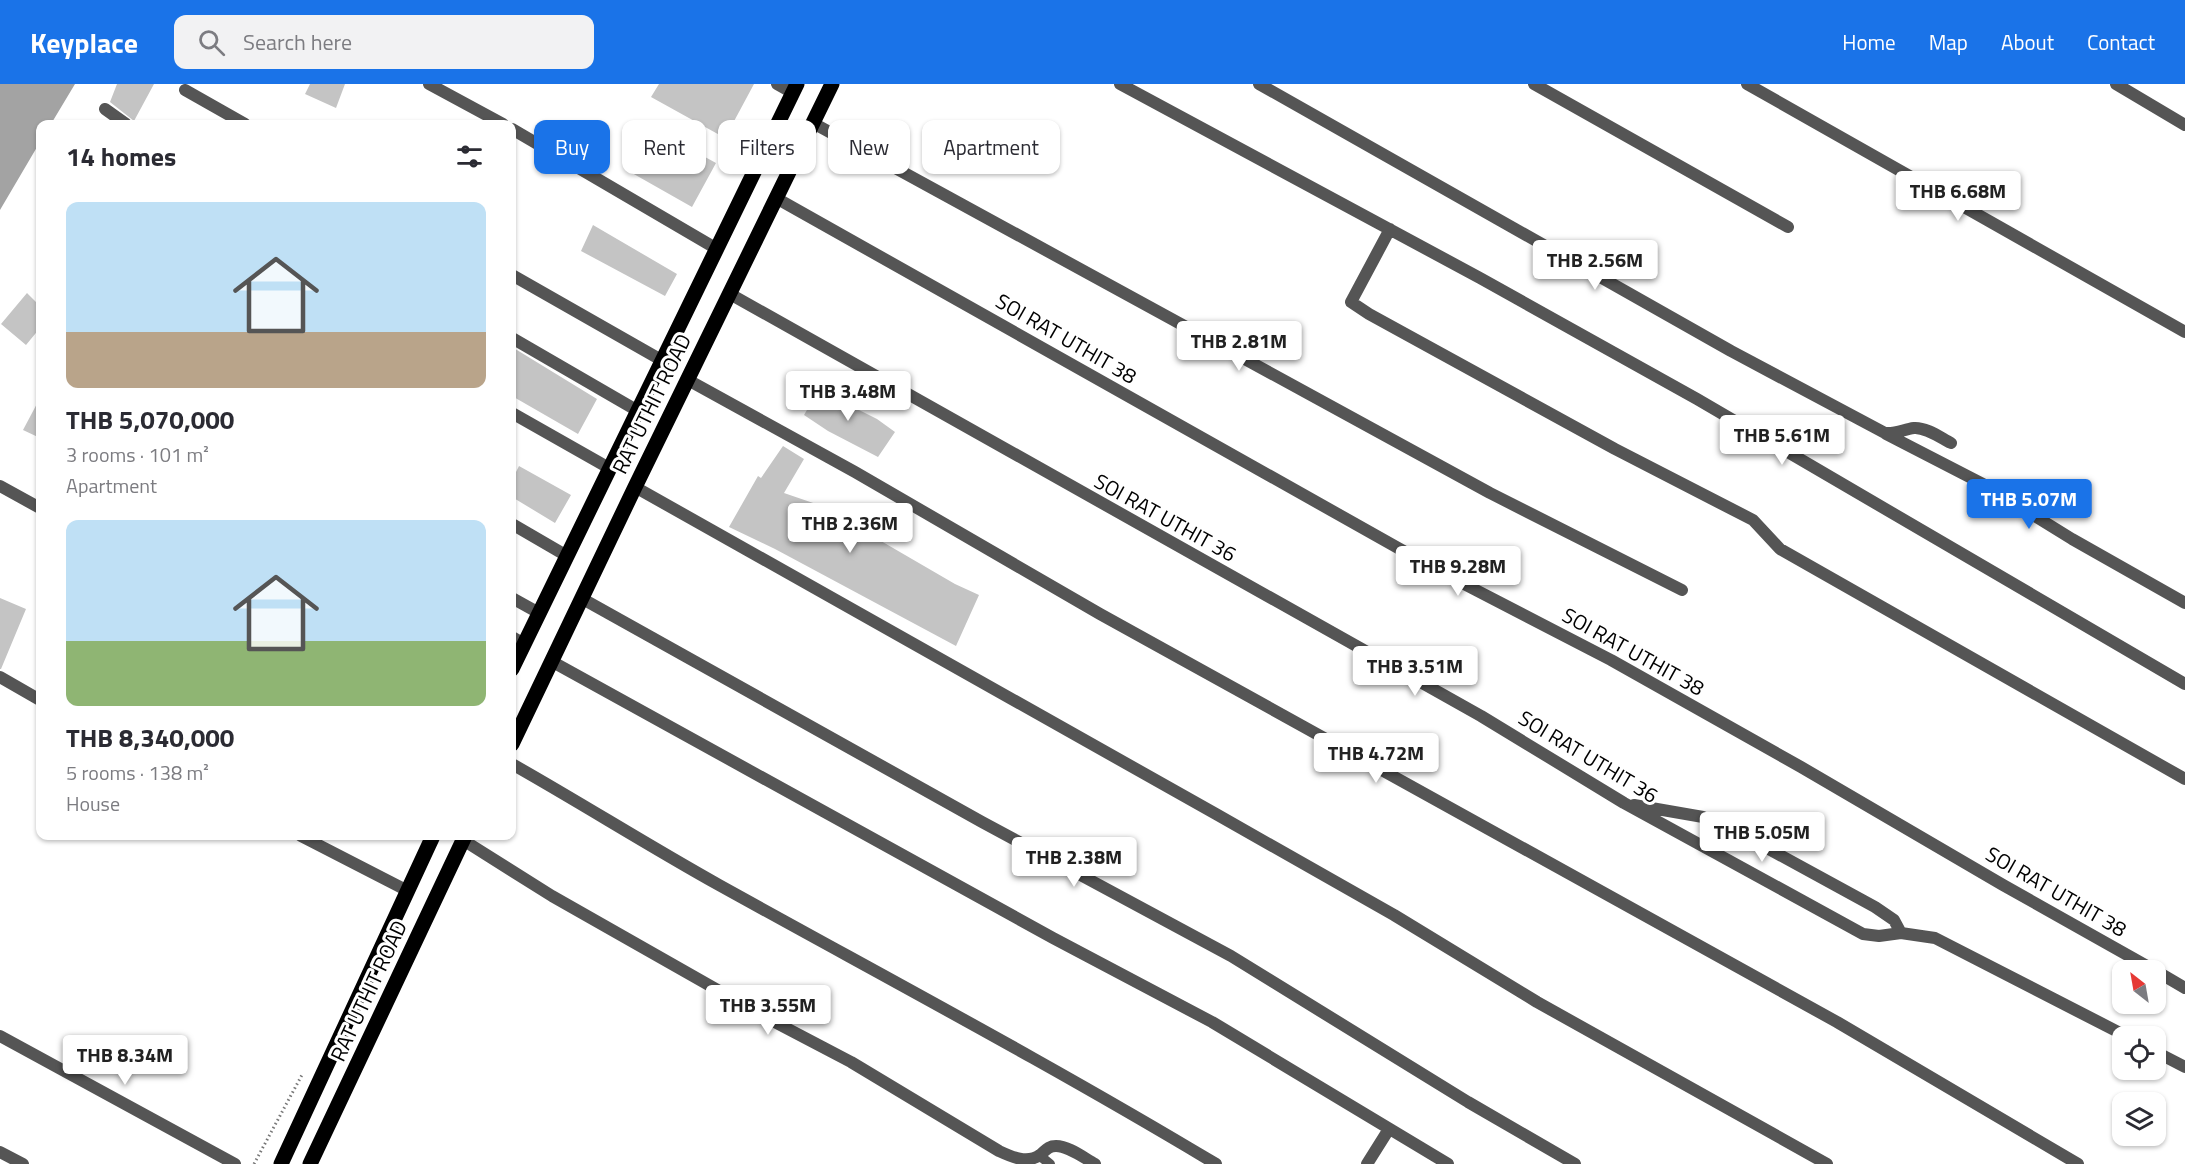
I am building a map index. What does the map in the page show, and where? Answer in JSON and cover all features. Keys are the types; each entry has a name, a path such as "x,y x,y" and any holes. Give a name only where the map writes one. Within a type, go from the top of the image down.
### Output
{"main road":[{"name":"RAT UTHIT ROAD","path":"814,120 832,84"},
{"name":"RAT UTHIT ROAD","path":"518,640 539,613 795,88"},
{"name":"RAT UTHIT ROAD","path":"516,735 788,174"},
{"name":"RAT UTHIT ROAD","path":"281,1164 431,840"},
{"name":"RAT UTHIT ROAD","path":"310,1164 463,840"},
{"path":"422,858 449,868"}],"street":[{"path":"429,84 496,120"},
{"path":"777,84 795,88"},
{"path":"1120,84 1390,229 1697,399 2185,684"},
{"path":"1259,84 1731,351 1983,484 2072,539 2185,603"},
{"path":"1534,84 1788,227"},
{"path":"1747,84 1960,207 2185,332"},
{"path":"2116,84 2185,125"},
{"path":"185,90 238,120"},
{"path":"105,109 120,120"},
{"path":"816,125 1490,493 1682,590"},
{"path":"516,131 717,249"},
{"name":"SOI RAT UTHIT 38","path":"776,198 1438,571 1641,677 2136,960"},
{"path":"1390,229 1351,302 1615,449 1753,520 1780,549 2185,779"},
{"path":"516,277 663,361"},
{"name":"SOI RAT UTHIT 36","path":"730,294 1481,716 1624,803 1863,934 1879,936 1901,933 1935,938 2112,1029"},
{"path":"516,341 638,411"},
{"path":"688,380 855,472 1111,620 1827,1016 2079,1164"},
{"path":"516,415 609,468"},
{"path":"1885,433 1897,434 1912,428 1921,428 1951,443"},
{"path":"0,486 36,506"},
{"path":"635,487 1394,915 1537,1002 1827,1164"},
{"path":"516,526 567,556"},
{"path":"581,598 982,822 1232,956 1468,1102 1575,1164"},
{"path":"516,600 539,613"},
{"path":"551,661 949,881 1212,1022 1448,1164"},
{"path":"0,677 36,698"},
{"path":"516,766 717,884 986,1031 1130,1112 1216,1164"},
{"path":"1624,803 1703,817 1734,830 1875,907 1894,920 1901,933"},
{"path":"308,840 408,891"},
{"path":"467,840 603,926 767,1018 851,1062 999,1151 1017,1159 1030,1159 1048,1147 1059,1146 1095,1164"},
{"name":"SOI RAT UTHIT 38","path":"2166,977 2185,988"},
{"path":"0,1036 235,1164"},
{"path":"2166,1057 2185,1067"},
{"path":"1367,1164 1389,1129"},
{"path":"0,1152 22,1164"}],"lane":[{"path":"1039,1155 1050,1164"}],"shaded area":[{"path":"0,84 75,84 53,120 36,120 36,149 0,210"}],"building":[{"path":"117,84 154,84 135,120 110,102"},
{"path":"310,84 345,84 336,108 305,94"},
{"path":"659,84 754,84 735,120 718,120 718,134 706,127 706,120 693,120 651,97"},
{"path":"706,158 716,163 692,207 634,174 706,174"},
{"path":"593,225 677,274 665,296 581,251"},
{"path":"27,293 36,302 36,333 26,345 1,324"},
{"path":"516,349 597,399 578,434 516,398"},
{"path":"824,381 843,402 877,419 895,432 878,457 828,431 804,415"},
{"path":"36,406 36,436 23,430"},
{"path":"783,446 804,459 784,493 819,505 955,584 979,595 956,646 775,549 729,527 758,476 761,478"},
{"path":"519,466 571,495 555,523 516,499 516,472"},
{"path":"0,598 26,609 1,669 0,669"}]}
